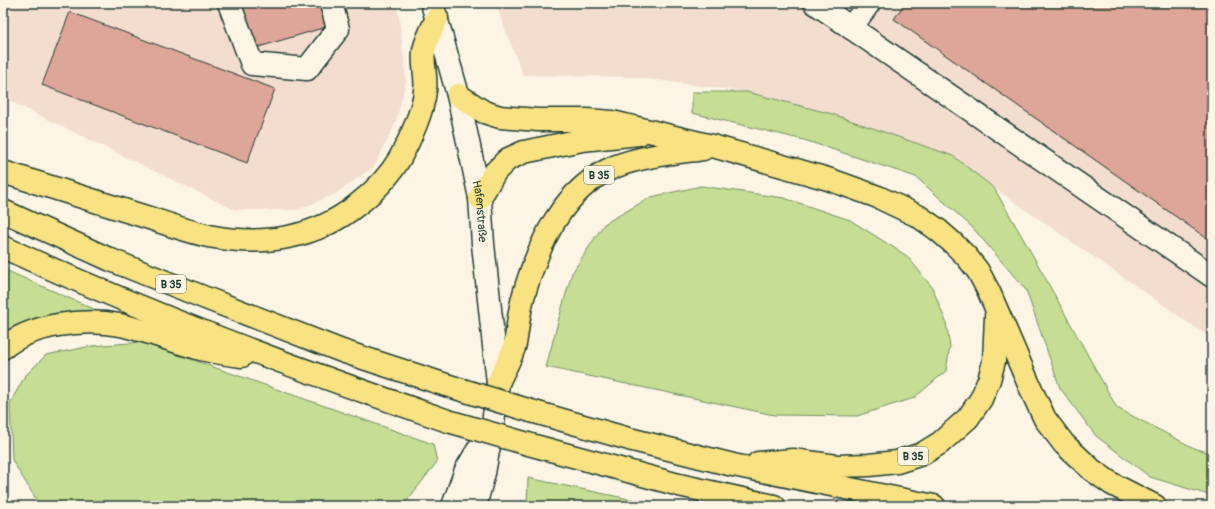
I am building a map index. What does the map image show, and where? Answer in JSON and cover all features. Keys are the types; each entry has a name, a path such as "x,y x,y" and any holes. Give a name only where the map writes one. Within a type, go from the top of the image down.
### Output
{"highway":[{"path":"3,172 213,237 263,241 294,237 320,228 345,215 367,197 386,179 400,159 418,117 425,90 424,50 435,10"},
{"name":"B 35","path":"458,95 484,112 500,117 538,120 587,120 612,122 716,147 849,186 878,197 918,216 938,230 967,257 978,271 1045,419 1064,444 1092,470 1112,484 1155,506"},
{"name":"B 35","path":"480,198 495,172 508,159 524,152 582,140 654,133"},
{"name":"B 35","path":"498,383 514,346 524,294 538,251 561,211 574,196 593,178 621,165 636,160 662,155 716,147"},
{"name":"B 35","path":"3,211 111,260 203,297 342,351 446,385 629,439 733,465 934,506"},
{"path":"3,247 134,305 276,360 448,421 679,485 774,506"},
{"name":"B 35","path":"733,465 793,460 837,466 869,465 897,462 922,454 940,444 968,418 980,399 989,380 994,361 996,311"},
{"path":"3,348 15,340 42,328 65,324 93,322 119,324 196,348 220,353 276,360"}],"street":[{"path":"229,3 252,64 307,69 338,29 331,3"},
{"path":"815,3 1212,276"},
{"path":"851,28 869,3"},
{"name":"Hafenstraße","path":"435,10 458,95 480,198 484,252 498,383 493,424 484,473 475,506"},
{"name":"Hafenstraße","path":"453,506 466,470 493,424"}],"shaded area":[{"path":"3,3 396,3 399,15 406,82 396,122 374,167 335,194 298,210 235,210 3,98"},
{"path":"495,3 1212,3 1212,339 964,167 838,116 747,92 632,77 523,75"}],"green space":[{"path":"692,92 747,92 832,114 953,156 994,188 1117,408 1196,449 1212,453 1212,496 1150,477 1096,436 1060,388 1026,290 972,227 916,177 804,140 692,113"},
{"path":"701,186 784,198 850,220 907,256 932,287 946,322 950,346 946,371 914,398 857,416 774,415 546,367 572,273 604,224 651,197"},
{"path":"3,269 94,309 99,313 3,337"},
{"path":"142,342 433,444 437,462 403,506 43,506 36,499 12,460 10,403 25,376 46,355 92,346"},
{"path":"528,478 629,499 680,506 527,506"}],"building":[{"path":"238,3 319,3 326,27 252,49"},
{"path":"905,3 1212,3 1212,242 894,19"},
{"path":"70,12 275,89 247,163 42,85"}]}
